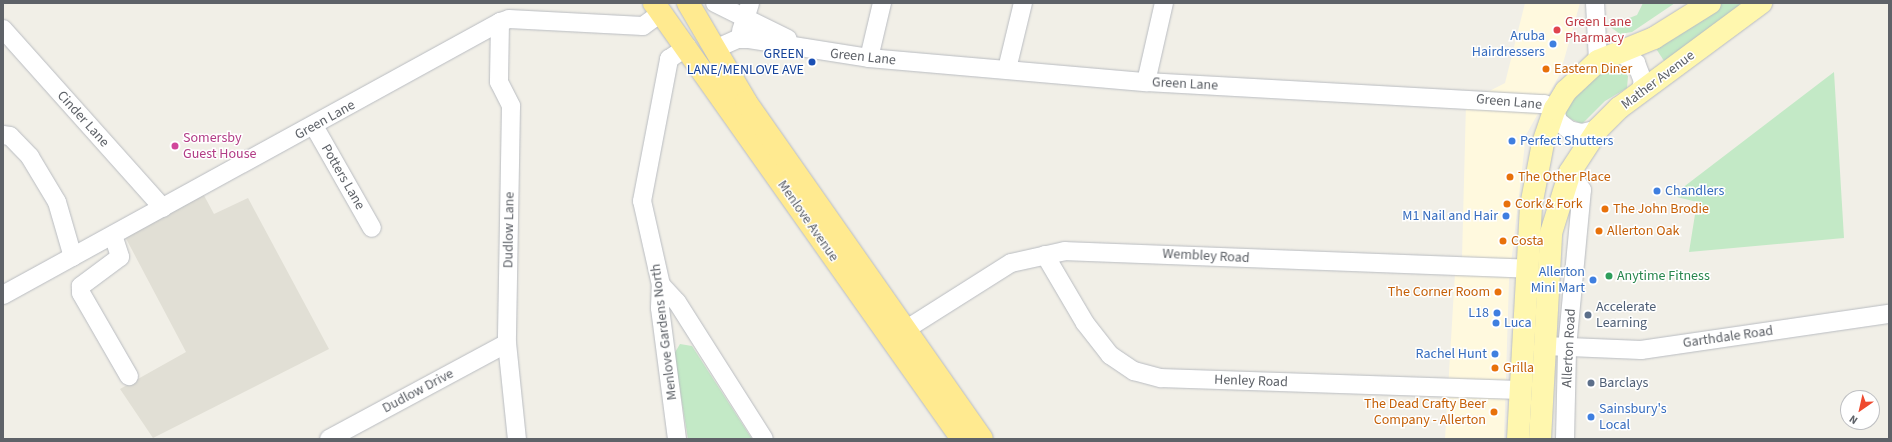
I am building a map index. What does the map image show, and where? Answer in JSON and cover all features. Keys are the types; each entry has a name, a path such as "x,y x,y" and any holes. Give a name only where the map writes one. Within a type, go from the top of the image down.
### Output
{"highway":[{"name":"Menlove Avenue","path":"688,3 746,102 982,439"},
{"name":"Menlove Avenue","path":"657,8 687,47 962,439"},
{"path":"687,47 715,49"}],"main road":[{"path":"1518,439 1518,390 1531,206 1543,143 1555,109 1566,91 1598,61 1654,38 1710,3"},
{"name":"Mather Avenue","path":"1570,172 1598,129 1640,93 1761,3"},
{"name":"Allerton Road","path":"1540,439 1551,233 1570,172"}],"street":[{"name":"Green Lane","path":"715,3 746,21 816,51"},
{"path":"715,49 737,39 746,21 750,3"},
{"path":"869,58 882,3"},
{"path":"1007,69 1022,3"},
{"path":"1146,82 1164,3"},
{"path":"1595,3 1598,61"},
{"path":"507,15 643,26 657,8"},
{"name":"Green Lane","path":"3,294 314,126 507,15"},
{"name":"Dudlow Lane","path":"507,15 499,82 510,106 507,342 517,439"},
{"name":"Cinder Lane","path":"3,29 164,208"},
{"name":"Green Lane","path":"737,39 869,58 1146,82 1502,100 1544,104 1555,109"},
{"name":"Menlove Gardens North","path":"677,439 660,308 661,285 642,201 669,59 687,47"},
{"path":"1619,53 1636,63 1643,81 1640,93"},
{"path":"1555,109 1558,121 1569,130 1582,133 1598,129"},
{"name":"Potters Lane","path":"314,126 372,228"},
{"path":"3,135 10,136 30,157 57,202 73,257"},
{"name":"Allerton Road","path":"1565,439 1567,348 1582,190 1570,172"},
{"path":"113,235 120,257 81,286 81,293 129,376"},
{"name":"Wembley Road","path":"906,330 1011,263 1045,255 1106,251 1527,269"},
{"name":"Henley Road","path":"1045,255 1085,323 1110,355 1134,371 1161,378 1518,390"},
{"path":"661,285 677,302 764,439"},
{"name":"Garthdale Road","path":"1545,346 1641,350 1889,314"},
{"name":"Dudlow Drive","path":"329,439 507,342"}],"shaded area":[{"path":"1525,3 1580,3 1560,74 1526,135 1509,281 1504,439 1445,439 1455,273 1462,258 1466,103 1505,83"},
{"path":"200,188 214,214 248,198 329,349 153,438 120,389 186,352 122,231"}],"green space":[{"path":"1643,3 1675,3 1632,32 1620,34 1609,26 1637,15"},
{"path":"1723,3 1751,3 1666,64 1655,47"},
{"path":"1616,64 1628,76 1627,88 1605,101 1582,124 1566,117 1565,111 1590,78"},
{"path":"1834,72 1844,238 1689,252 1697,202 1677,197 1677,192"},
{"path":"680,344 692,346 752,439 688,439 674,354"}],"place":[{"name":"Green Lane Pharmacy","path":"1557,30"},
{"name":"Aruba Hairdressers","path":"1553,44"},
{"name":"GREEN LANE/MENLOVE AVE","path":"812,62"},
{"name":"Eastern Diner","path":"1546,69"},
{"name":"Perfect Shutters","path":"1512,141"},
{"name":"Somersby Guest House","path":"175,146"},
{"name":"The Other Place","path":"1510,177"},
{"name":"Chandlers","path":"1657,191"},
{"name":"Cork & Fork","path":"1507,204"},
{"name":"The John Brodie","path":"1605,209"},
{"name":"M1 Nail and Hair","path":"1506,216"},
{"name":"Allerton Oak","path":"1599,231"},
{"name":"Costa","path":"1503,241"},
{"name":"Anytime Fitness","path":"1609,276"},
{"name":"Allerton Mini Mart","path":"1593,280"},
{"name":"The Corner Room","path":"1498,292"},
{"name":"L18","path":"1497,313"},
{"name":"Accelerate Learning","path":"1588,315"},
{"name":"Luca","path":"1496,323"},
{"name":"Rachel Hunt","path":"1495,354"},
{"name":"Grilla","path":"1495,368"},
{"name":"Barclays","path":"1591,383"},
{"name":"The Dead Crafty Beer Company - Allerton","path":"1494,412"},
{"name":"Sainsbury's Local","path":"1591,417"}]}
